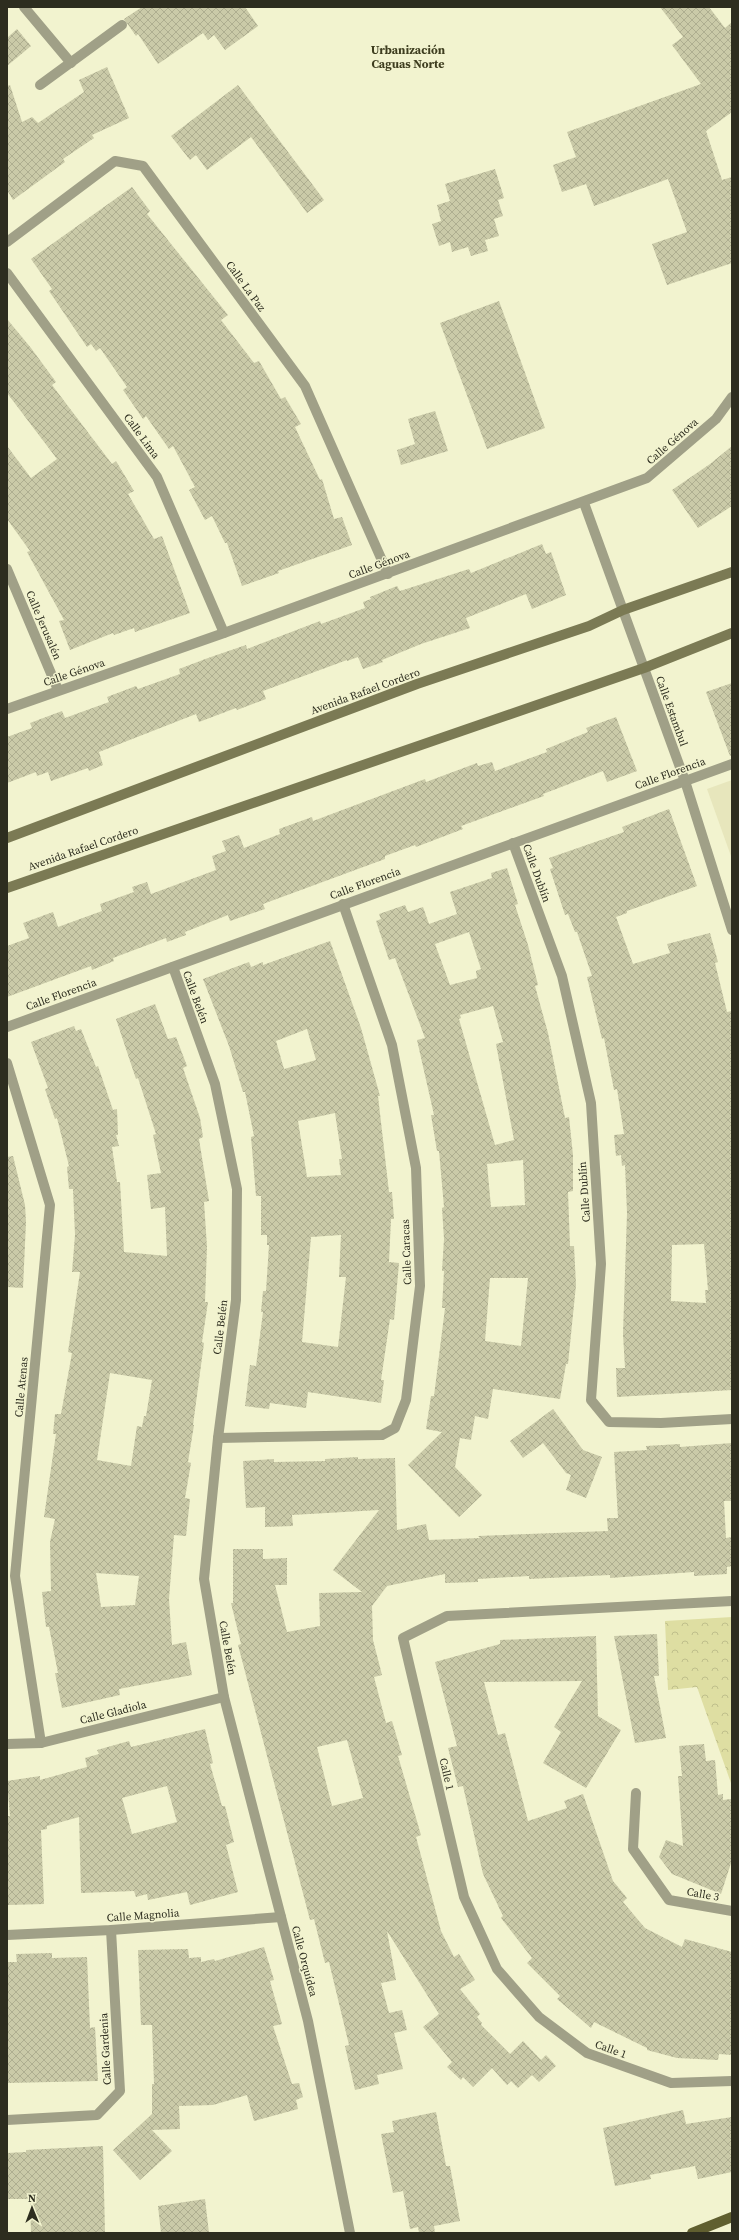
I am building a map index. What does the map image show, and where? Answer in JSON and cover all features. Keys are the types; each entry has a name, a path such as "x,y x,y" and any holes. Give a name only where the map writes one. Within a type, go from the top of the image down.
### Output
{"main road":[{"name":"Avenida Rafael Cordero","path":"7,838 417,684 589,626 623,610 732,572"},
{"name":"Avenida Rafael Cordero","path":"7,888 644,668 732,633"},
{"path":"692,2233 732,2217"}],"street":[{"path":"24,7 71,63"},
{"path":"40,84 122,25"},
{"name":"Calle La Paz","path":"7,242 115,162 143,166 305,386 388,574"},
{"name":"Calle Lima","path":"7,273 157,477 224,633"},
{"name":"Calle Génova","path":"7,709 388,574 584,503 647,478 716,419 732,397"},
{"name":"Calle Estambul","path":"584,503 685,781 732,930"},
{"name":"Calle Jerusalén","path":"7,569 58,690"},
{"name":"Calle Florencia","path":"7,1027 732,764"},
{"name":"Calle Dublín","path":"513,843 562,976 590,1103 601,1264 591,1400 609,1422 662,1423 732,1419"},
{"name":"Calle Caracas","path":"218,1438 382,1434 395,1428 406,1400 420,1286 416,1168 392,1045 343,904"},
{"name":"Calle Belén","path":"173,967 215,1084 237,1189 236,1300 218,1438 204,1579 224,1697"},
{"name":"Calle Atenas","path":"7,1063 50,1205 15,1576 41,1743"},
{"name":"Calle 1","path":"732,1601 447,1616 403,1638 464,1897 497,1969 539,2017 587,2053 671,2083 732,2081"},
{"name":"Calle Gladiola","path":"7,1744 41,1743 224,1697"},
{"name":"Calle Orquídea","path":"224,1697 308,2021 350,2233"},
{"name":"Calle 3","path":"636,1793 633,1849 669,1900 732,1911"},
{"name":"Calle Magnolia","path":"7,1935 111,1930 281,1917"},
{"name":"Calle Gardenia","path":"7,2120 97,2116 120,2091 111,1930"}],"shaded area":[{"path":"732,780 732,859 707,789"}],"green space":[{"path":"732,1617 732,1786 697,1687 668,1690 665,1621"}],"building":[{"path":"142,7 245,7 258,26 225,50 214,35 208,40 203,33 158,64 138,34 136,36 124,19"},
{"path":"660,7 709,7 725,28 732,22 732,112 706,131 722,180 732,177 732,263 667,285 652,244 687,232 668,179 594,206 586,184 562,192 553,165 576,157 567,132 701,84 672,45 683,37"},
{"path":"17,29 31,46 7,66 7,38"},
{"path":"107,67 129,118 92,135 94,138 63,159 65,162 13,200 7,190 7,86 10,85 22,122 32,117 38,123 84,92 79,80"},
{"path":"238,85 324,200 307,213 251,137 207,170 196,155 190,160 171,136"},
{"path":"495,169 504,198 498,200 503,216 494,219 499,236 485,240 488,251 471,256 468,247 452,252 450,242 439,246 432,224 441,221 437,205 450,201 445,184"},
{"path":"132,187 150,211 147,214 228,315 221,320 254,363 259,361 281,399 285,397 301,424 295,427 320,480 322,479 334,519 342,517 352,545 278,571 279,573 242,586 227,543 225,543 212,516 205,520 189,490 195,487 173,446 169,449 146,416 143,419 123,390 127,387 100,348 96,351 91,344 87,347 49,291 52,289 31,259"},
{"path":"499,301 545,428 487,449 440,323"},
{"path":"7,319 56,382 52,385 112,464 116,461 134,491 128,494 154,539 162,536 190,613 135,632 134,628 114,635 113,633 70,650 59,621 64,620 27,552 30,551 7,519 7,446 31,478 57,459 7,393"},
{"path":"435,411 448,451 401,465 397,450 415,444 408,419"},
{"path":"732,446 732,506 698,528 672,490 710,464"},
{"path":"542,544 546,554 551,552 566,595 532,609 526,594 466,618 470,628 421,644 382,660 383,662 363,669 358,657 347,660 263,691 266,699 237,710 236,708 199,722 196,714 99,752 103,765 89,771 88,768 51,781 48,772 37,776 36,772 7,783 7,737 32,728 30,723 62,711 65,718 109,702 107,697 136,686 138,689 180,674 179,669 208,658 246,645 247,649 320,621 321,624 365,608 363,602 371,599 370,597 397,586 400,591 469,569 471,573"},
{"path":"732,683 732,756 730,756 706,692"},
{"path":"616,717 637,771 607,782 603,771 543,794 544,796 461,826 463,829 416,847 415,845 385,856 385,859 263,904 265,909 230,921 228,915 185,932 186,935 167,942 166,938 113,958 114,961 92,970 91,966 7,997 7,946 29,938 23,923 53,912 58,927 102,911 100,904 134,892 132,887 147,882 151,894 216,870 212,856 226,851 222,841 239,835 244,848 280,834 279,829 312,817 313,821 425,779 426,782 477,763 478,766 492,762 495,771 547,752 546,749 588,732 586,728"},
{"path":"669,809 697,886 627,911 627,913 616,917 633,964 670,953 667,944 710,933 718,962 715,963 727,1012 732,1011 732,1390 617,1397 616,1368 625,1368 623,1334 627,1213 625,1165 622,1166 621,1155 616,1156 614,1135 624,1134 617,1089 614,1090 604,1038 602,1039 587,977 592,976 577,932 575,932 568,914 565,915 550,869 553,868 549,858 624,832 622,827","holes":["704,1244 708,1290 705,1290 706,1303 671,1301 672,1245"]},
{"path":"507,868 518,904 515,905 528,945 538,985 535,986 548,1033 565,1118 569,1117 573,1155 573,1191 568,1192 570,1246 574,1246 576,1285 568,1364 566,1364 560,1399 493,1389 488,1419 475,1416 471,1440 460,1438 455,1467 482,1495 459,1517 408,1465 442,1432 426,1429 431,1396 434,1396 445,1308 442,1308 444,1239 442,1208 444,1207 439,1151 437,1151 431,1115 434,1115 417,1040 425,1038 395,958 389,960 376,921 381,919 379,914 405,905 408,912 423,907 429,924 457,914 450,892 492,878 491,873","holes":["469,932 481,969 476,971 477,978 450,985 435,944","493,1006 503,1042 496,1044 514,1140 495,1145 459,1019 461,1018 460,1015","523,1160 525,1205 491,1207 487,1164","490,1278 528,1278 521,1346 485,1341"]},
{"path":"330,941 361,1028 380,1096 378,1096 389,1192 392,1192 394,1219 391,1219 389,1262 399,1263 394,1320 390,1319 381,1380 384,1380 381,1403 308,1392 306,1408 270,1403 269,1409 245,1406 250,1365 256,1366 263,1312 261,1312 263,1291 266,1291 269,1245 267,1245 267,1235 261,1235 261,1196 256,1196 251,1137 254,1136 245,1092 243,1092 229,1046 203,979 249,962 251,967 263,962 263,965","holes":["307,1029 316,1060 284,1069 276,1041","335,1113 342,1159 339,1159 341,1175 307,1177 298,1121","341,1235 339,1277 346,1277 338,1347 302,1342 311,1237"]},
{"path":"155,1004 168,1039 176,1037 187,1066 183,1068 200,1118 203,1137 199,1139 209,1201 204,1202 207,1247 205,1302 208,1302 202,1342 204,1343 194,1425 188,1462 191,1463 185,1498 190,1499 186,1536 174,1535 169,1599 172,1645 186,1642 192,1675 119,1689 120,1695 62,1708 55,1673 58,1673 49,1627 46,1627 42,1592 51,1591 50,1542 55,1519 44,1517 56,1434 53,1434 55,1414 61,1414 72,1353 68,1352 80,1272 72,1272 75,1235 73,1189 69,1189 67,1167 69,1166 57,1118 55,1119 45,1089 48,1088 31,1042 74,1026 76,1031 81,1029 96,1067 98,1066 113,1110 117,1109 118,1135 116,1135 119,1146 112,1147 117,1182 120,1182 124,1252 167,1256 165,1207 151,1209 147,1175 161,1173 153,1135 156,1134 138,1078 136,1079 116,1019","holes":["110,1373 152,1380 146,1416 144,1416 142,1427 137,1426 131,1466 97,1460","96,1573 139,1576 135,1605 101,1607"]},
{"path":"13,1156 25,1205 26,1222 23,1288 7,1287 7,1157"},
{"path":"553,1409 583,1450 602,1457 586,1498 566,1490 571,1475 566,1473 543,1443 523,1458 510,1441"},
{"path":"732,1443 732,1501 724,1501 726,1538 732,1537 732,1566 727,1567 727,1574 694,1576 694,1572 610,1578 610,1575 529,1579 529,1576 478,1579 478,1582 445,1583 445,1574 387,1586 372,1606 373,1640 382,1675 374,1677 386,1723 392,1721 402,1755 398,1756 421,1835 416,1837 441,1931 454,1957 459,1954 475,1980 460,1989 480,2014 477,2017 482,2023 481,2025 510,2054 523,2041 541,2060 546,2055 556,2066 539,2082 532,2075 518,2088 511,2081 507,2085 492,2068 473,2087 463,2077 461,2080 447,2067 452,2062 423,2027 439,2014 387,1931 396,1980 381,1983 389,2013 402,2010 407,2030 394,2033 403,2069 377,2075 379,2084 355,2090 345,2046 349,2045 329,1962 325,1963 314,1919 310,1920 238,1645 241,1644 231,1603 233,1603 233,1549 263,1549 263,1559 287,1558 287,1585 275,1585 287,1632 320,1626 319,1593 362,1592 333,1570 379,1510 292,1515 293,1526 265,1527 265,1507 246,1508 243,1461 274,1459 274,1462 325,1461 325,1459 358,1457 358,1459 395,1458 397,1530 426,1524 429,1540 480,1538 478,1536 608,1531 607,1518 618,1518 614,1452 647,1450 646,1446 680,1444 680,1447","holes":["347,1740 363,1798 332,1806 317,1747"]},
{"path":"657,1634 659,1676 654,1676 666,1738 635,1743 614,1636"},
{"path":"596,1636 598,1716 621,1730 586,1788 543,1763 561,1732 554,1727 582,1681 484,1682 498,1735 505,1733 528,1821 567,1808 564,1801 583,1794 613,1881 627,1898 623,1902 645,1928 682,1947 685,1939 732,1952 732,2055 719,2054 718,2060 677,2058 647,2050 647,2048 594,2022 591,2028 557,1999 560,1996 527,1963 532,1958 501,1918 503,1916 483,1874 463,1786 458,1787 448,1748 457,1746 435,1662 500,1644 500,1640"},
{"path":"205,1729 213,1763 210,1764 222,1806 225,1806 234,1842 226,1845 238,1892 190,1905 187,1892 148,1900 147,1894 136,1897 134,1891 81,1893 79,1817 47,1826 47,1829 41,1830 44,1904 8,1905 7,1816 10,1816 7,1781 40,1776 40,1780 87,1767 85,1758 99,1754 97,1750 129,1741 131,1747","holes":["167,1786 177,1822 132,1834 122,1798"]},
{"path":"704,1744 706,1761 715,1760 718,1795 723,1794 723,1800 731,1799 732,1860 721,1894 672,1874 659,1857 666,1840 683,1846 678,1776 682,1776 679,1746"},
{"path":"264,1947 274,1980 270,1981 282,2024 273,2026 292,2084 299,2083 303,2097 296,2100 298,2109 254,2121 247,2095 213,2105 179,2106 180,2129 152,2130 172,2151 140,2180 113,2150 152,2114 152,2084 154,2084 152,2025 141,2025 138,1950 188,1949 189,1958 201,1957 201,1962 214,1959 215,1961"},
{"path":"52,1953 52,1958 87,1957 90,2028 95,2027 98,2081 7,2083 7,1962 17,1962 16,1954"},
{"path":"683,2110 686,2124 732,2117 732,2172 698,2179 695,2166 650,2175 651,2179 615,2186 603,2128"},
{"path":"436,2112 446,2166 450,2166 460,2221 434,2226 435,2233 419,2233 418,2227 410,2229 403,2191 393,2193 381,2134 394,2132 392,2121"},
{"path":"103,2146 105,2233 31,2233 30,2202 28,2203 28,2199 7,2199 7,2153 26,2152 26,2150"},
{"path":"205,2199 209,2233 161,2233 158,2206"}],"district":[{"name":"Urbanización Caguas Norte","path":"408,57"}]}
